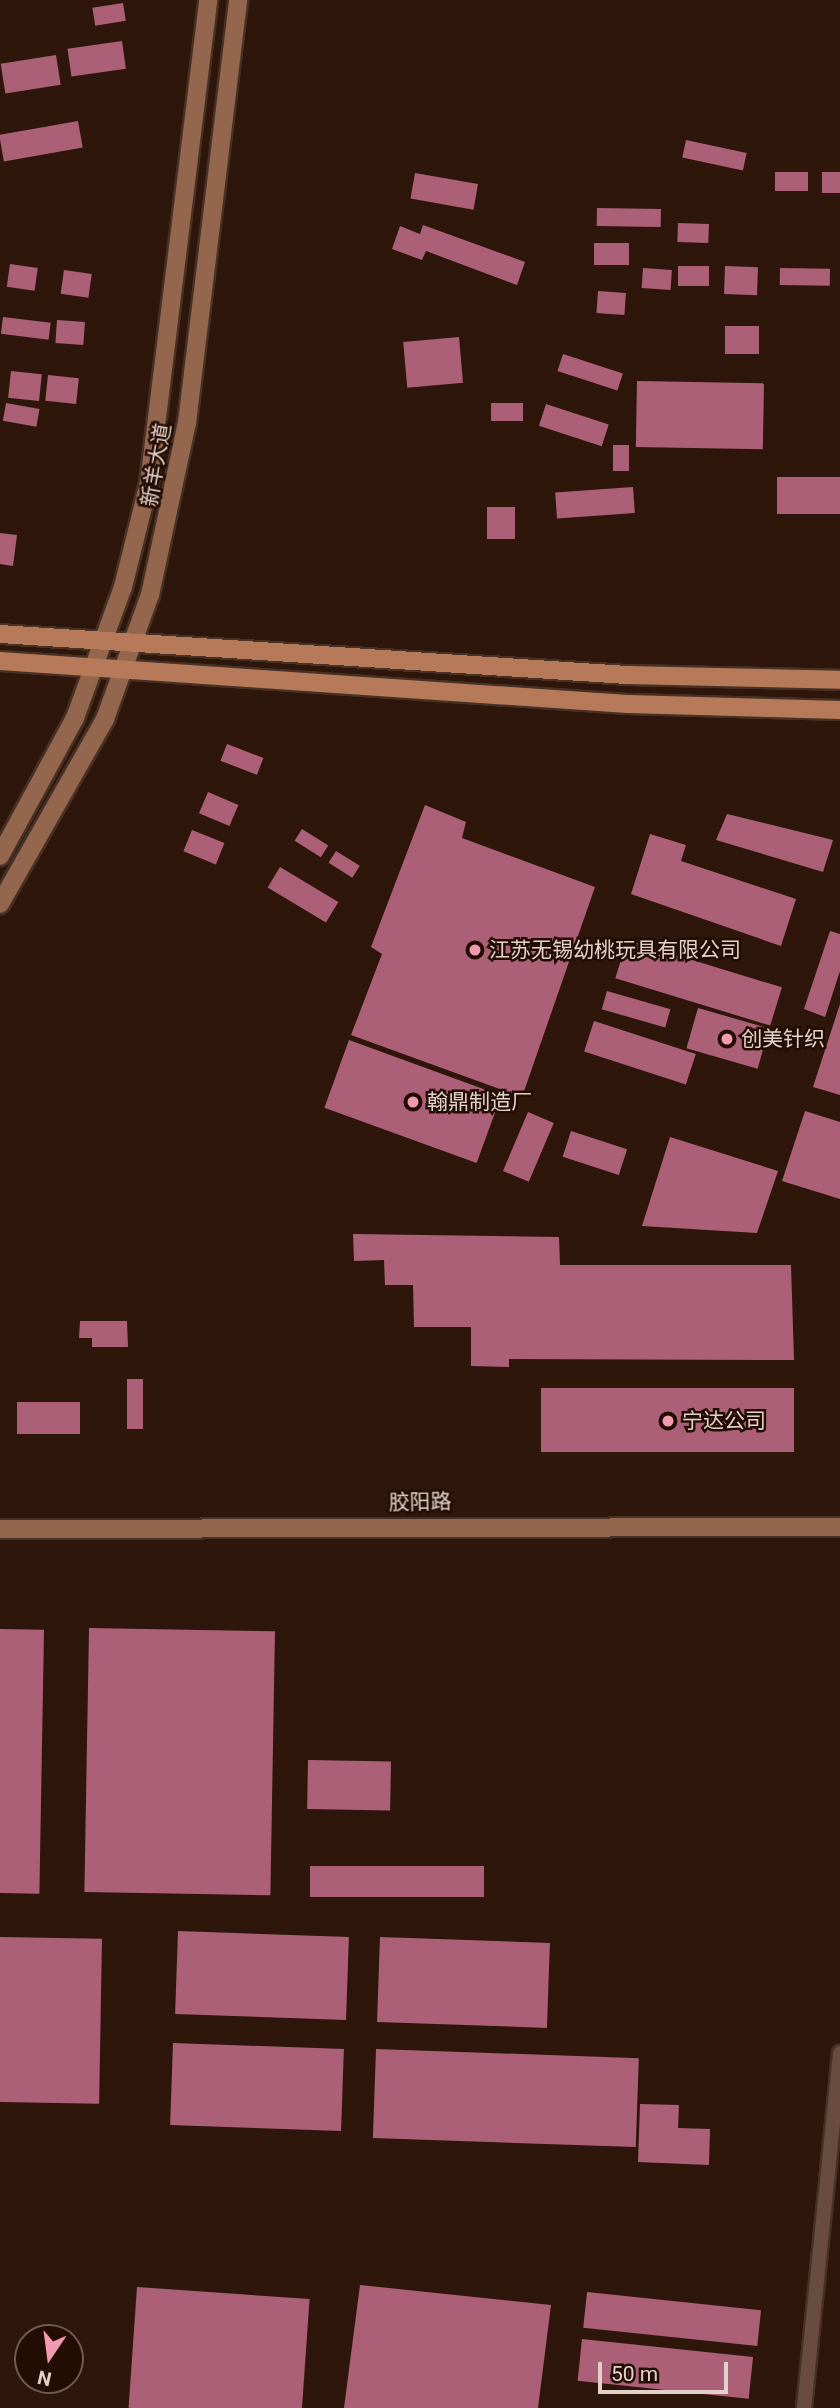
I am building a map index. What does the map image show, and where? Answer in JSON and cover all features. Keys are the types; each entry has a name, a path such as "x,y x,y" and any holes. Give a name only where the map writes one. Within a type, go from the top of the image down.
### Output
{"main road":[{"name":"新羊大道","path":"0,856 75,718 103,641 149,483 208,0"},
{"name":"新羊大道","path":"0,904 81,766 124,670 172,510 187,423 239,0"},
{"path":"0,634 626,675 840,680"},
{"path":"0,661 628,704 840,710"},
{"name":"胶阳路","path":"0,1529 840,1527"}],"street":[{"path":"804,2408 840,2053"}],"building":[{"path":"123,3 126,21 95,26 92,8"},
{"path":"122,41 126,69 71,76 68,49"},
{"path":"56,55 61,85 5,93 1,64"},
{"path":"78,121 83,148 4,161 0,135"},
{"path":"686,140 747,153 743,170 682,158"},
{"path":"775,172 808,172 808,191 775,191"},
{"path":"822,172 840,172 840,193 822,193"},
{"path":"415,173 478,184 474,210 410,199"},
{"path":"597,208 661,209 661,227 597,226"},
{"path":"678,223 709,224 708,243 677,242"},
{"path":"423,225 525,262 517,285 426,251 422,260 392,249 400,226 420,234"},
{"path":"594,243 629,243 629,265 594,265"},
{"path":"10,264 38,268 35,291 7,287"},
{"path":"678,266 709,266 709,286 678,286"},
{"path":"725,266 758,267 757,295 724,294"},
{"path":"643,268 672,270 671,290 642,288"},
{"path":"780,268 830,269 830,286 780,285"},
{"path":"64,270 92,274 88,298 61,294"},
{"path":"598,291 626,293 624,315 596,313"},
{"path":"3,317 51,323 49,340 1,334"},
{"path":"57,320 85,322 83,345 55,343"},
{"path":"725,326 759,326 759,354 725,354"},
{"path":"459,337 463,383 407,388 403,342"},
{"path":"563,354 623,373 617,391 557,371"},
{"path":"11,371 42,374 39,401 8,398"},
{"path":"48,375 79,378 76,404 45,401"},
{"path":"637,381 764,383 763,449 636,447"},
{"path":"6,403 39,409 36,427 3,421"},
{"path":"491,403 523,403 523,421 491,421"},
{"path":"546,404 609,424 602,446 539,426"},
{"path":"613,445 629,445 629,471 613,471"},
{"path":"777,477 840,477 840,514 777,514"},
{"path":"633,487 635,513 557,518 555,492"},
{"path":"487,507 515,507 515,539 487,539"},
{"path":"0,533 17,535 13,566 0,564"},
{"path":"227,744 263,758 257,775 221,761"},
{"path":"208,792 238,805 229,826 199,813"},
{"name":"江苏无锡幼桃玩具有限公司","path":"425,805 466,822 462,838 595,887 522,1097 351,1035 382,954 371,947"},
{"path":"727,814 833,840 823,872 716,840"},
{"path":"302,829 328,845 321,857 295,841"},
{"path":"192,830 224,843 216,864 183,851"},
{"path":"650,834 686,845 681,861 796,899 781,946 631,894"},
{"path":"336,851 360,866 352,878 329,863"},
{"path":"280,867 338,902 326,923 268,888"},
{"path":"830,931 840,934 840,971 825,1017 804,1009"},
{"path":"627,940 782,987 770,1026 615,978"},
{"path":"607,991 670,1009 665,1027 602,1009"},
{"path":"840,1004 840,1095 813,1087"},
{"name":"创美针织","path":"698,1008 769,1028 758,1069 686,1048"},
{"path":"594,1021 696,1054 686,1084 584,1051"},
{"name":"翰鼎制造厂","path":"349,1040 501,1095 477,1163 324,1108"},
{"path":"805,1111 840,1122 840,1199 782,1181"},
{"path":"528,1112 554,1123 529,1182 503,1171"},
{"path":"571,1131 627,1149 619,1175 563,1157"},
{"path":"670,1137 778,1171 757,1233 642,1226"},
{"path":"353,1234 559,1237 560,1265 791,1265 794,1360 509,1359 509,1367 471,1366 471,1327 414,1327 413,1285 385,1285 384,1260 354,1261"},
{"path":"80,1321 127,1321 128,1347 92,1347 92,1338 79,1338"},
{"path":"127,1379 143,1379 143,1429 127,1429"},
{"name":"宁达公司","path":"541,1388 794,1388 794,1452 541,1452"},
{"path":"17,1402 80,1402 80,1434 17,1434"},
{"path":"89,1628 275,1631 270,1895 84,1892"},
{"path":"0,1629 44,1630 39,1894 0,1893"},
{"path":"308,1760 391,1761 390,1810 307,1809"},
{"path":"310,1866 484,1866 484,1897 310,1897"},
{"path":"178,1931 349,1937 346,2020 175,2014"},
{"path":"0,1937 102,1939 99,2104 0,2102"},
{"path":"380,1937 550,1943 547,2028 377,2022"},
{"path":"173,2043 344,2049 341,2131 170,2125"},
{"path":"376,2049 639,2058 636,2147 373,2138"},
{"path":"640,2104 679,2105 678,2128 710,2129 709,2165 638,2162"},
{"path":"360,2285 551,2305 538,2408 344,2408"},
{"path":"137,2287 310,2299 302,2408 129,2408"},
{"path":"587,2292 761,2310 757,2346 583,2328"},
{"path":"582,2339 753,2357 749,2399 578,2381"}],"place":[{"name":"江苏无锡幼桃玩具有限公司","path":"475,950"},
{"name":"创美针织","path":"727,1039"},
{"name":"翰鼎制造厂","path":"413,1102"},
{"name":"宁达公司","path":"668,1421"}]}
